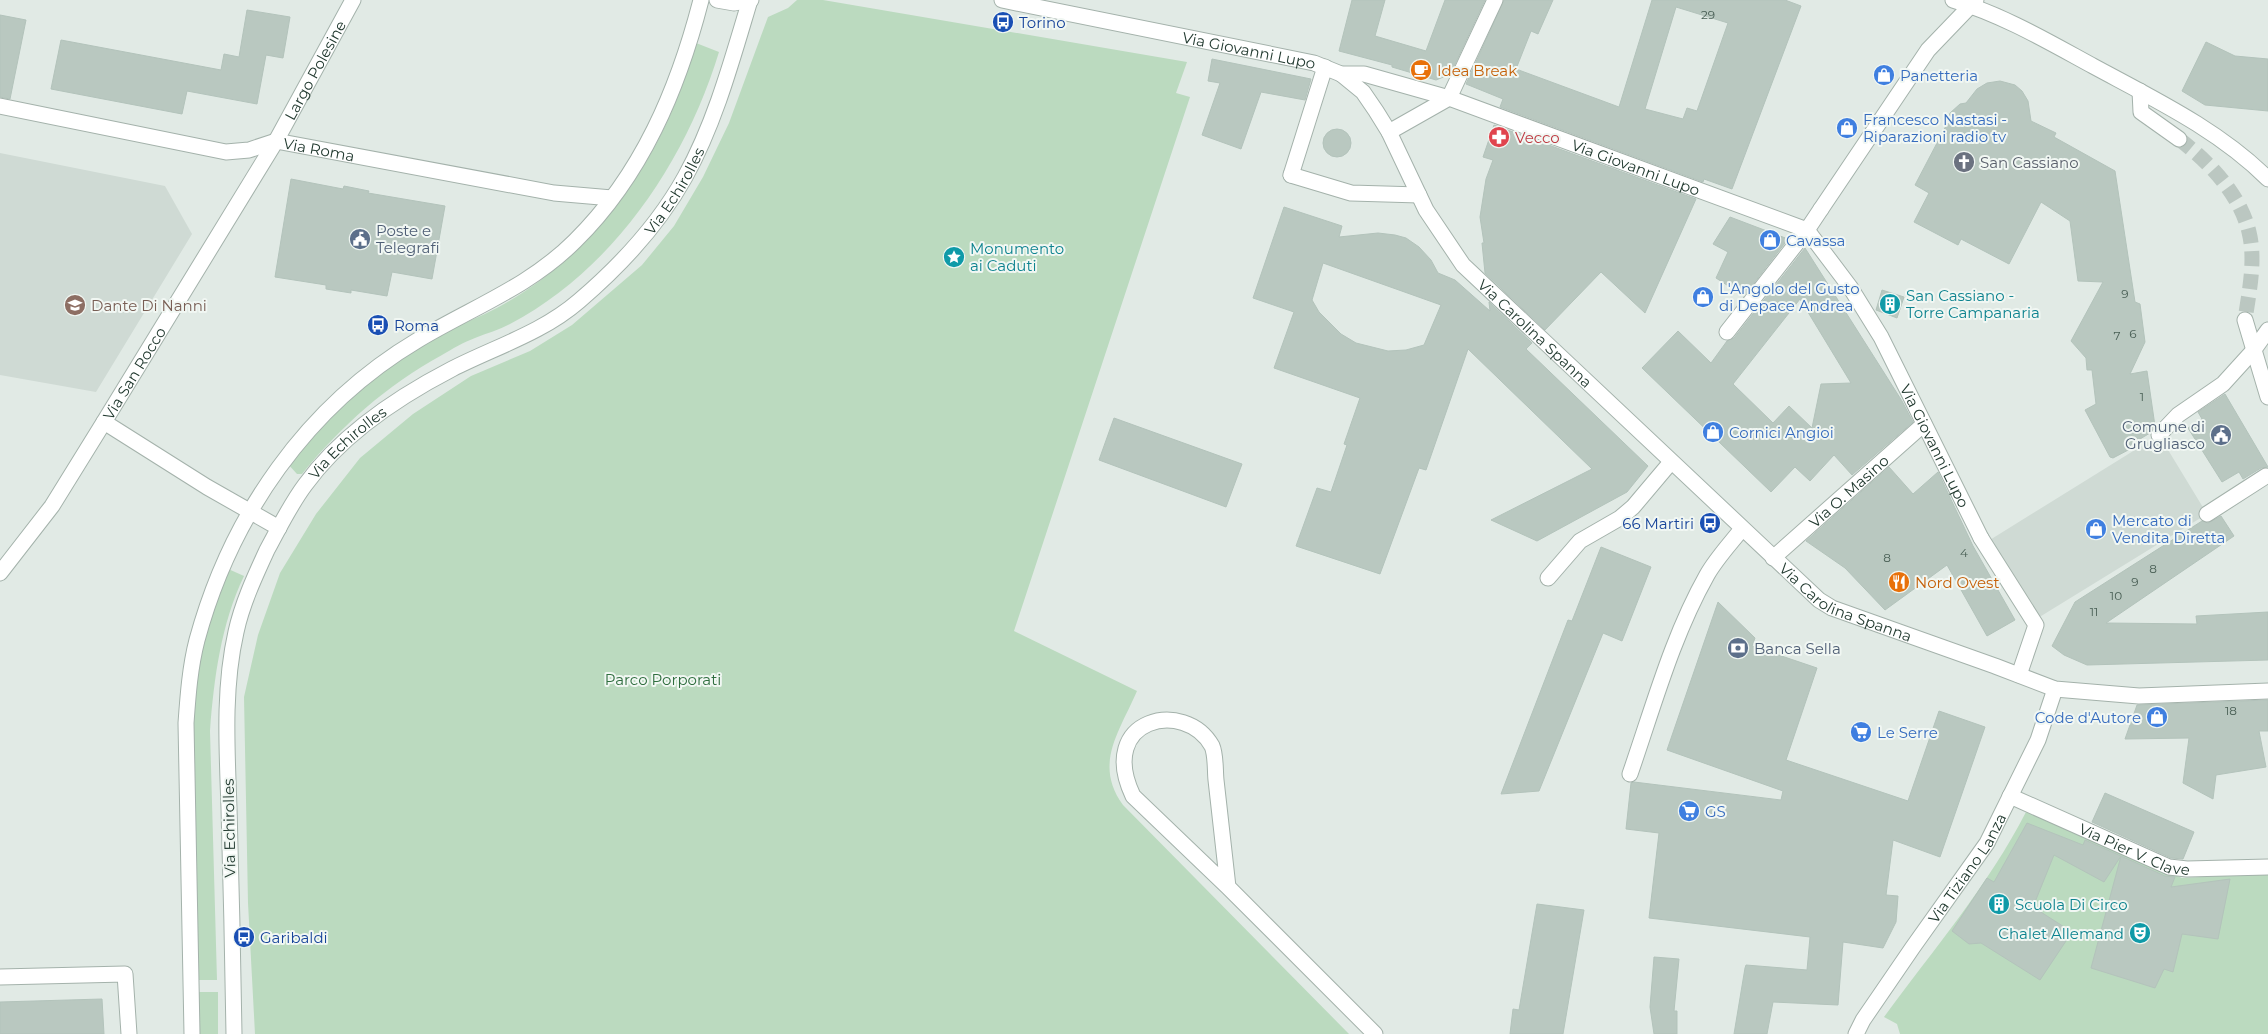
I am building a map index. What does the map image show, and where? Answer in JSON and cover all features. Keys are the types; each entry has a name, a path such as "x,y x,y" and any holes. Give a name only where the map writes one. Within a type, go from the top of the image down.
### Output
{"street":[{"name":"Largo Polesine","path":"276,141 353,0"},
{"path":"192,1034 186,723 190,680 197,641 211,596 250,512 305,432 340,396 378,365 418,340 522,285 576,241 612,198 636,164 656,126 685,60 701,0"},
{"path":"717,0 734,3 751,0"},
{"name":"Via Echirolles","path":"234,1034 228,695 236,631 255,576 279,528 305,484 328,457 356,433 396,402 434,378 472,359 525,337 576,304 606,276 640,239 686,176 719,98 751,0"},
{"name":"Via Giovanni Lupo","path":"1002,0 1191,37 1325,67 1342,74 1364,74 1450,98 1807,230 1850,287 1880,337 1981,538 2036,625 2019,675"},
{"path":"1389,132 1450,98 1495,0"},
{"path":"1952,0 1974,3 2140,91 2214,136 2252,163 2268,179"},
{"path":"1727,332 1807,230 1928,50 1974,3"},
{"path":"1325,67 1291,175 1351,193 1418,195"},
{"name":"Via Carolina Spanna","path":"1342,74 1363,92 1389,132 1418,195 1439,232 1463,266 1804,589 1832,608 2019,675 2055,690 2139,696 2268,691"},
{"path":"2140,91 2141,112 2179,139"},
{"name":"Via Roma","path":"0,106 226,152 249,150 276,141 554,193 612,198"},
{"name":"Via San Rocco","path":"0,573 52,506 276,141"},
{"path":"2246,320 2253,351 2268,397"},
{"path":"2159,436 2178,416 2223,384 2253,351 2268,330"},
{"path":"104,422 279,528"},
{"name":"Via O. Masino","path":"1773,558 1924,424"},
{"path":"1548,578 1580,540 1620,518 1633,507 1671,462"},
{"path":"2207,514 2266,476"},
{"path":"1630,774 1669,660 1691,607 1708,574 1741,530"},
{"name":"Via Tiziano Lanza","path":"1856,1034 1863,1020 1913,946 1987,843 2038,740 2055,690"},
{"path":"1228,887 1212,748 1196,730 1179,722 1161,721 1145,724 1133,732 1123,756 1125,778 1133,796 1228,887 1375,1034"},
{"name":"Via Pier V. Clave","path":"2010,796 2169,867 2187,869 2268,867"},
{"path":"0,977 125,974 129,1034"}],"shaded area":[{"name":"Dante Di Nanni","path":"0,153 165,186 192,234 96,392 0,375"},
{"name":"Mercato di Vendita Diretta","path":"2159,435 2207,514 2033,621 1985,543"}],"green space":[{"name":"Parco Porporati","path":"797,0 823,0 1187,62 1176,93 1190,97 1014,631 1137,691 1117,734 1110,761 1110,776 1114,790 1123,805 1349,1034 255,1034 248,903 244,697 258,635 280,573 316,514 360,458 413,414 471,376 530,351 572,325 642,265 674,226 703,177 729,123 768,17 788,8"},
{"path":"696,43 719,52 705,93 687,133 666,172 641,209 613,243 581,274 547,301 506,326 458,346 422,367 384,393 349,423 302,474 297,474 287,463 334,409 383,369 412,349 491,311 539,281 572,255 600,225 626,193 648,158 667,121 683,83"},
{"path":"226,568 244,576 224,632 216,671 210,731 217,980 197,980 190,742 199,652"},
{"path":"2026,812 2182,878 2268,873 2268,1034 1900,1034 1897,1024 1884,1017 1977,892 1995,866"},
{"path":"197,992 218,992 218,1034 198,1034"}],"building":[{"path":"1352,0 1385,0 1375,36 1426,51 1445,0 1485,0 1449,77 1446,76 1436,80 1392,67 1392,65 1339,51"},
{"path":"1504,0 1553,0 1538,34 1531,31 1516,69 1619,107 1652,0 1785,0 1801,6 1732,189 1704,179 1703,182 1500,107 1503,99 1466,84","holes":["1676,7 1728,23 1697,111 1687,108 1683,119 1645,109"]},
{"path":"247,10 290,17 283,58 266,55 257,104 187,91 182,114 51,89 61,40 221,70 224,54 239,57"},
{"path":"0,15 26,20 10,99 0,97"},
{"path":"2206,42 2235,56 2268,59 2268,111 2205,105 2182,91"},
{"path":"1212,59 1311,79 1305,100 1261,92 1241,149 1202,135 1220,83 1208,81"},
{"path":"2000,81 2015,85 2022,91 2028,101 2031,121 2056,133 2054,137 2115,171 2135,302 2140,304 2145,342 2130,374 2147,371 2155,426 2150,433 2130,445 2132,448 2113,458 2110,457 2085,410 2096,404 2092,370 2087,370 2086,358 2071,341 2103,282 2078,281 2070,221 2041,202 2009,264 1961,239 1958,245 1914,222 1929,193 1915,185 1948,122 1950,113 1960,104 1966,103 1977,89 1987,83"},
{"path":"1494,125 1696,199 1645,313 1601,272 1545,330 1485,273 1482,243 1484,243 1480,217 1486,179 1493,160 1483,157"},
{"path":"1337,129 1347,133 1351,143 1347,153 1337,157 1327,153 1323,143 1327,133"},
{"name":"Poste e Telegrafi","path":"291,179 343,189 344,186 369,191 368,193 445,206 432,279 392,272 387,296 351,290 351,293 326,289 326,285 275,277"},
{"path":"1284,207 1342,226 1339,237 1378,233 1406,238 1419,247 1431,260 1438,273 1455,280 1490,311 1489,302 1532,343 1526,349 1648,466 1627,492 1537,541 1491,520 1592,469 1468,349 1426,470 1419,468 1380,574 1296,546 1317,488 1331,492 1347,445 1344,444 1360,398 1274,368 1294,312 1253,298","holes":["1323,263 1441,305 1424,345 1406,350 1388,351 1356,343 1341,334 1319,312 1312,300"]},
{"path":"1730,217 1788,239 1744,296 1716,278 1728,252 1713,244"},
{"path":"1805,248 1902,401 1913,422 1852,475 1834,455 1810,481 1795,467 1771,492 1642,368 1678,331 1711,363 1727,341 1734,338","holes":["1800,299 1851,383 1821,384 1812,428 1789,406 1773,423 1733,384"]},
{"name":"San Cassiano - Torre Campanaria","path":"1882,290 1904,297 1897,318 1876,310"},
{"name":"Comune di Grugliasco","path":"2225,394 2268,467 2261,468 2243,479 2239,472 2222,482 2188,428 2202,419 2198,412"},
{"path":"1114,418 1242,464 1226,507 1099,460"},
{"path":"1889,467 1913,494 1938,472 1973,546 2015,620 1987,636 1947,565 1885,610 1845,568 1806,541"},
{"path":"2221,516 2234,536 2106,623 2197,624 2196,616 2268,612 2268,660 2087,665 2064,655 2052,646 2075,602 2202,521 2208,523"},
{"path":"1601,547 1651,567 1622,641 1603,633 1539,791 1501,794 1568,620 1572,621"},
{"path":"1718,602 1755,638 1752,646 1817,668 1786,760 1908,801 1939,711 1985,727 1940,857 1893,840 1886,895 1898,896 1896,922 1883,948 1843,942 1838,1005 1773,1002 1767,1034 1734,1034 1746,965 1807,970 1810,937 1649,918 1659,833 1626,829 1631,783 1634,782 1781,800 1783,791 1667,750"},
{"path":"2268,700 2268,731 2259,731 2266,767 2216,775 2213,799 2183,783 2189,738 2125,739 2137,705"},
{"path":"2105,793 2194,832 2183,859 2171,858 2092,822"},
{"path":"2027,823 2083,845 2085,840 2121,856 2104,882 2054,855 2033,907 2072,932 2040,980 1981,943 1969,944 1952,931 1987,878 1994,882"},
{"name":"Chalet Allemand","path":"2121,856 2165,876 2175,877 2171,887 2230,879 2218,939 2182,934 2173,972 2164,969 2155,988 2091,968"},
{"path":"1537,904 1584,910 1563,1034 1510,1034 1513,1009 1519,1010"},
{"path":"1654,957 1679,959 1674,1011 1677,1011 1677,1034 1654,1034 1650,1007"},
{"path":"102,999 104,1034 0,1034 0,1002"}],"tunnel":[{"path":"2179,139 2222,180 2245,218 2252,254 2245,320"}],"place":[{"name":"Torino","path":"1003,22"},
{"name":"Idea Break","path":"1421,70"},
{"name":"Panetteria","path":"1884,75"},
{"name":"Francesco Nastasi - Riparazioni radio tv","path":"1847,128"},
{"name":"Vecco","path":"1499,137"},
{"name":"San Cassiano","path":"1964,162"},
{"name":"Poste e Telegrafi","path":"360,239"},
{"name":"Cavassa","path":"1770,240"},
{"name":"Monumento ai Caduti","path":"954,257"},
{"name":"L'Angolo del Gusto di Depace Andrea","path":"1703,297"},
{"name":"San Cassiano - Torre Campanaria","path":"1890,304"},
{"name":"Dante Di Nanni","path":"75,305"},
{"name":"Roma","path":"378,325"},
{"name":"Cornici Angioi","path":"1713,432"},
{"name":"Comune di Grugliasco","path":"2221,435"},
{"name":"66 Martiri","path":"1710,523"},
{"name":"Mercato di Vendita Diretta","path":"2096,529"},
{"name":"Nord Ovest","path":"1899,582"},
{"name":"Banca Sella","path":"1738,648"},
{"name":"Code d'Autore","path":"2157,717"},
{"name":"Le Serre","path":"1861,732"},
{"name":"GS","path":"1689,811"},
{"name":"Scuola Di Circo","path":"1999,904"},
{"name":"Chalet Allemand","path":"2140,933"},
{"name":"Garibaldi","path":"244,937"}]}
